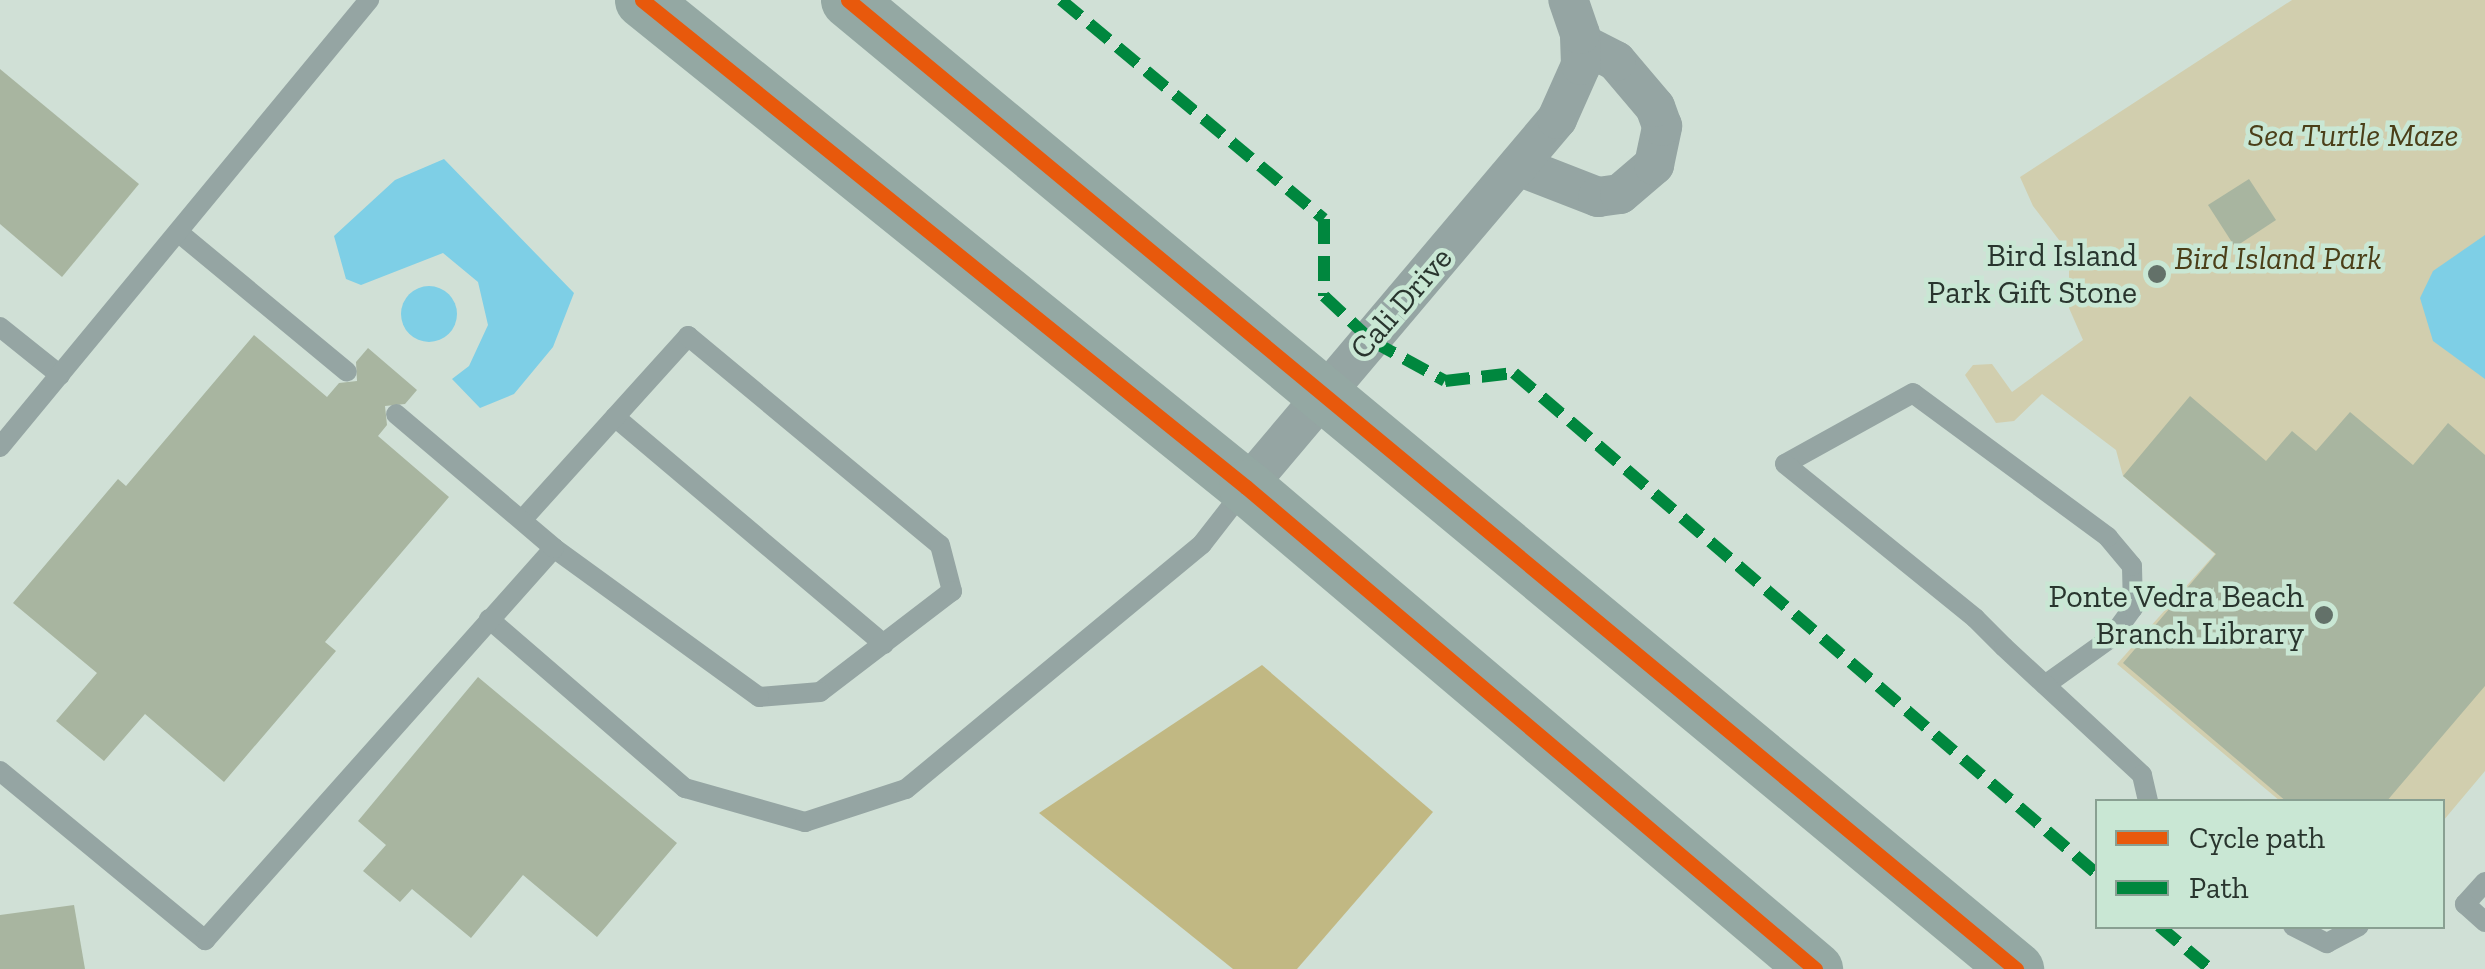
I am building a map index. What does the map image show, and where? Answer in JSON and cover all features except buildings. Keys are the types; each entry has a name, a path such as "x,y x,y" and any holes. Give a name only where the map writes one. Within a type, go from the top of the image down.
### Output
{"main road":[{"path":"642,0 1246,487 1815,969"},
{"path":"848,0 2016,969"}],"street":[{"path":"1518,166 1598,197 1620,194 1654,165 1662,126 1655,107 1616,62 1581,44 1568,0"},
{"name":"Cali Drive","path":"1246,487 1320,393 1372,342 1557,119 1573,94 1581,44"}],"lane":[{"path":"0,448 369,0"},
{"path":"178,232 347,372"},
{"path":"0,327 60,375"},
{"path":"396,414 554,548 759,697 820,692 952,591 940,545 688,336 522,520"},
{"path":"2045,685 2111,638 2133,608 2132,566 2108,537 1913,392 1785,464 1974,618 2045,685 2142,775 2147,799"},
{"path":"614,416 884,644"},
{"path":"489,619 685,788 805,822 906,790 1202,544 1246,487"},
{"path":"0,771 205,940 554,548"},
{"path":"2465,904 2485,882"},
{"path":"2445,902 2465,904 2485,922"},
{"path":"2299,929 2327,944 2354,929"}],"green space":[{"name":"Bird Island Park","path":"2292,0 2485,0 2485,771 2445,819 2445,799 2278,799 2117,664 2215,554 2123,476 2116,450 2042,394 2014,421 1996,423 1965,375 1973,365 1992,364 2012,392 2083,340 2069,308 2069,253 2033,206 2020,177"}],"shaded area":[{"path":"1262,665 1433,812 1297,969 1233,969 1039,813"}],"water":[{"path":"444,159 574,293 553,347 514,394 480,408 452,379 469,366 488,325 478,282 443,253 361,285 346,279 334,236 395,180"},
{"path":"2485,235 2485,379 2433,341 2420,298 2433,271"},
{"path":"429,286 449,294 457,314 449,334 429,342 409,334 401,314 409,294"}],"marked path":[{"path":"1061,0 1324,219 1324,296 1372,341 1445,381 1514,373 2095,872"},
{"path":"2163,929 2210,969"}],"cycle path":[{"path":"642,0 1246,487 1815,969"},
{"path":"848,0 2016,969"}],"place":[{"name":"Bird Island Park Gift Stone","path":"2157,274"},
{"name":"Ponte Vedra Beach Branch Library","path":"2324,615"}],"park label":[{"name":"Sea Turtle Maze","path":"2353,135"}]}
